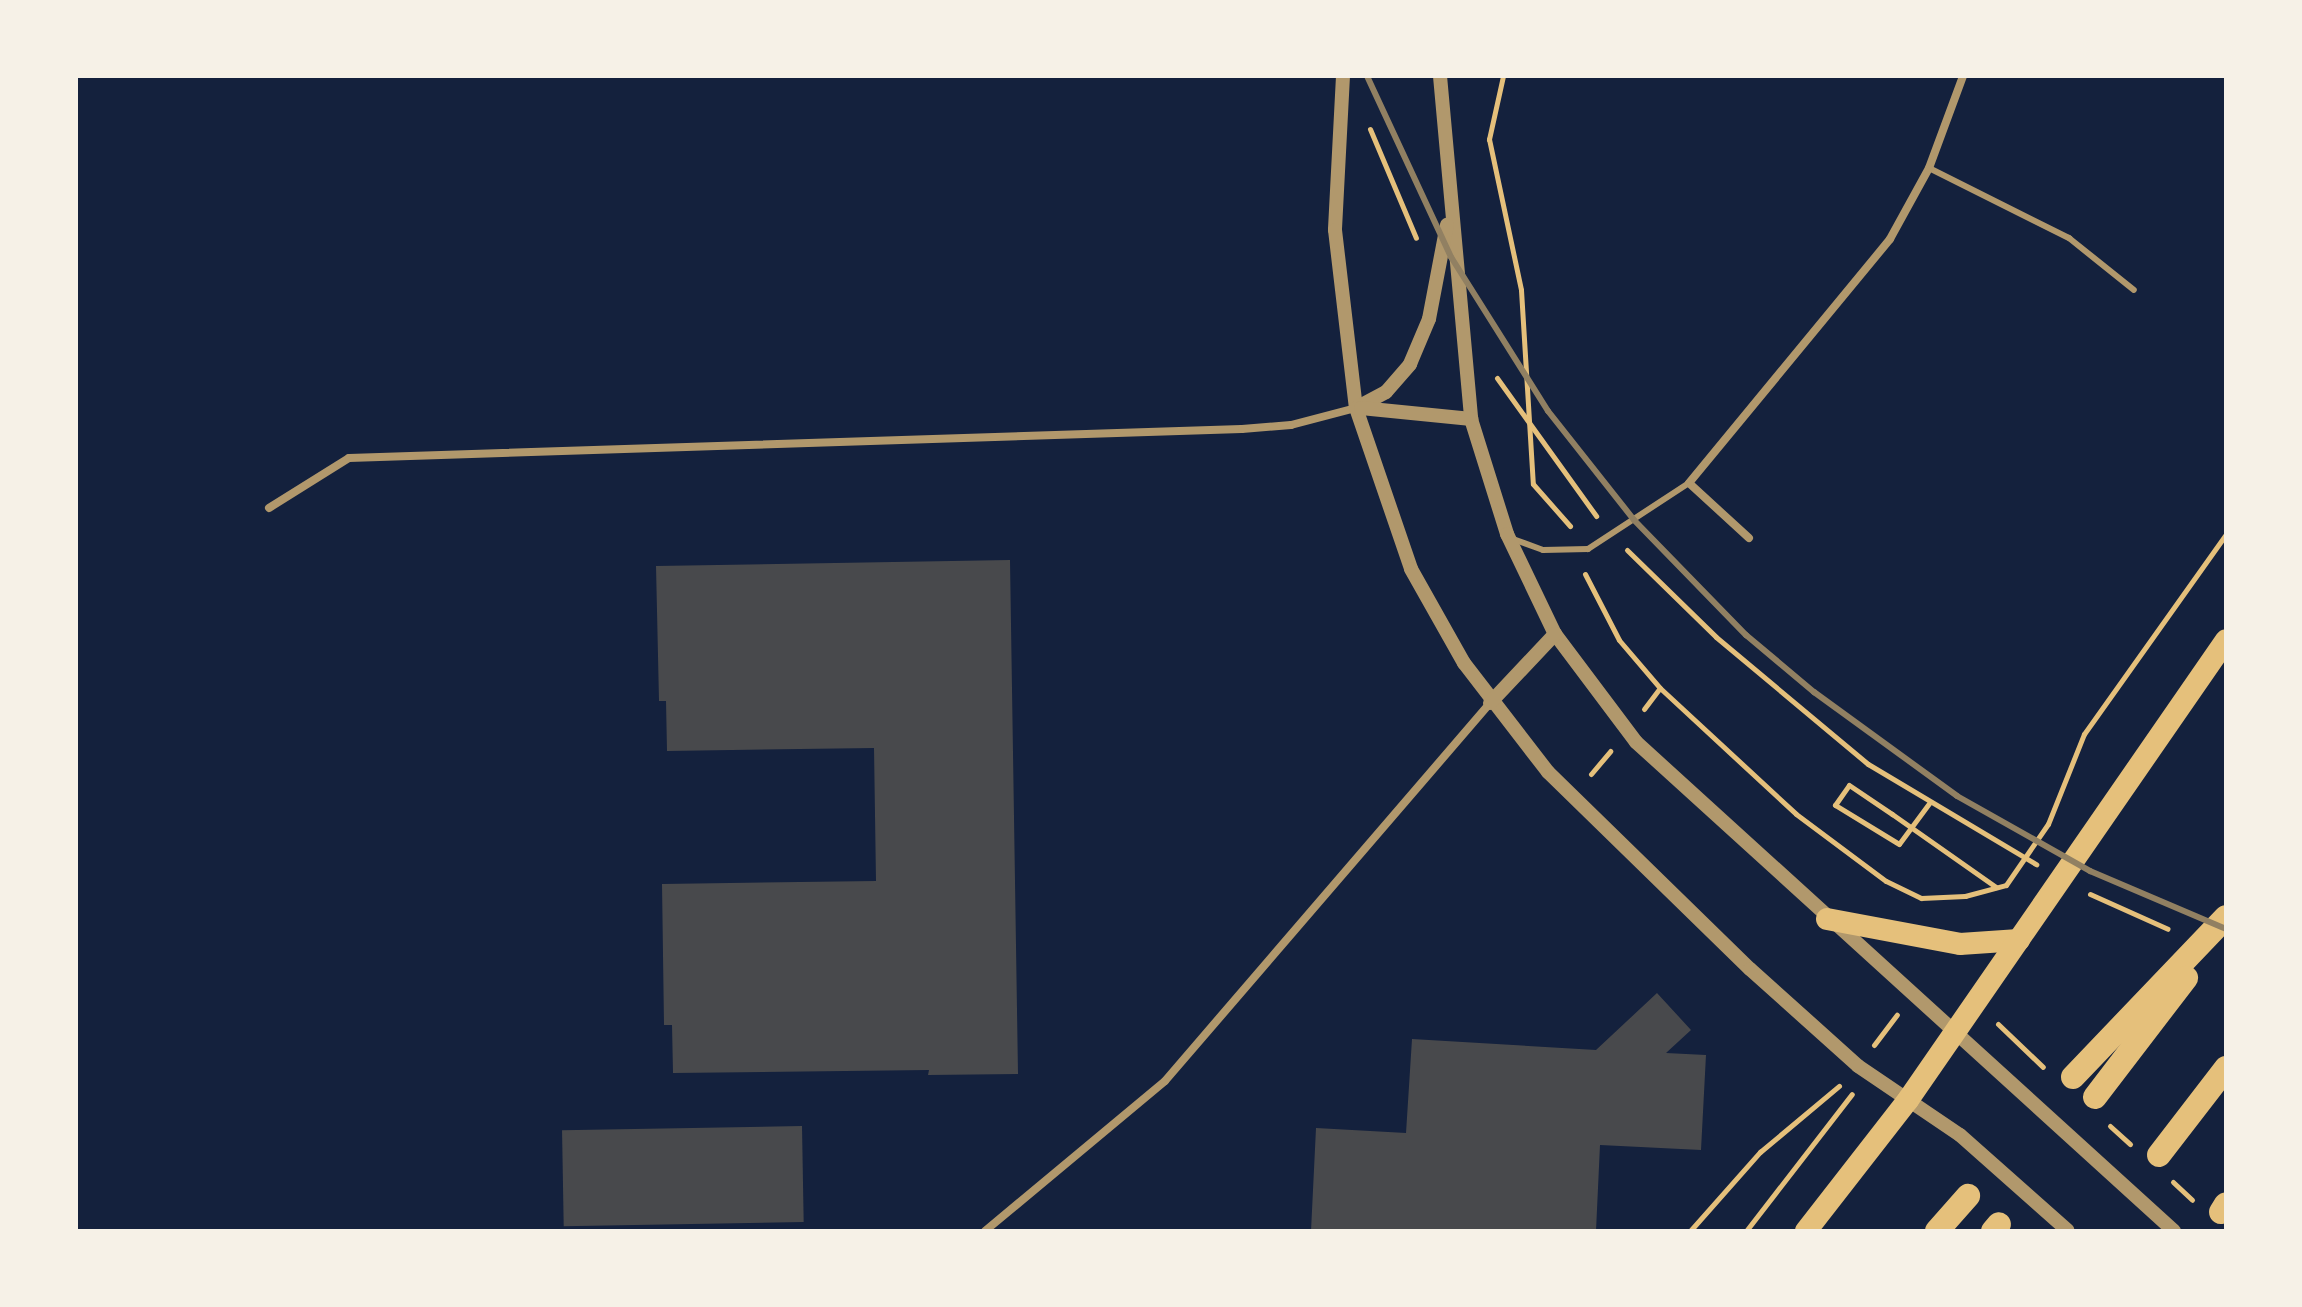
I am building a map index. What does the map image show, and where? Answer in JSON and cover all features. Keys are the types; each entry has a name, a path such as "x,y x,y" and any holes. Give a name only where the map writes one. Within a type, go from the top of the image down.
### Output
{"highway":[{"path":"1806,1231 1908,1100 2226,640"},
{"path":"2061,1074 2226,917"},
{"path":"1827,919 1960,944 2019,940"},
{"path":"2095,1097 2226,925"},
{"path":"2163,1166 2226,1068"},
{"path":"1937,1231 1968,1196"}],"street":[{"path":"1343,76 1335,230 1344,339 1356,408 1411,569 1490,703 1572,796 1858,1066 1960,1135 2068,1231"},
{"path":"1440,76 1471,419 1507,534 1555,634 1636,742 1827,919 2174,1231"},
{"path":"1749,538 1689,483 1852,290 1903,218 1929,168 1963,76"},
{"path":"269,508 349,458 1226,430 1291,425 1356,408 1392,385 1420,345 1451,207"},
{"path":"1356,408 1471,419"},
{"path":"985,1231 1165,1081 1490,703 1555,634"}],"lane":[{"path":"1929,168 2069,238 2134,290"},
{"path":"1507,534 1543,550 1578,550 1607,541 1666,494 1689,483"}],"path":[{"path":"1503,76 1489,139 1521,290 1533,484 1567,517 1589,586 1619,640 1660,688 1862,867 1921,898 1965,896 2006,885 2048,824 2084,734 2112,690 2226,534"},
{"path":"1364,116 1421,250"},
{"path":"1494,372 1598,518"},
{"path":"1619,541 1716,637 1868,764 2049,872"},
{"path":"1930,802 1914,823 1907,834 1899,844 1835,805 1849,785 1892,814 1905,823 1918,833 1997,887"},
{"path":"2077,888 2183,935"},
{"path":"1690,1231 1760,1152 1843,1083 1913,995"},
{"path":"2013,1040 2061,1074"},
{"path":"1746,1231 1853,1092"},
{"path":"2108,1124 2132,1145"},
{"path":"2163,1166 2217,1208"}],"building":[{"path":"1010,560 1018,1074 928,1075 929,1070 673,1073 672,1025 664,1025 662,884 876,881 874,748 667,751 666,701 659,701 656,566"},
{"path":"1657,993 1691,1030 1666,1053 1706,1055 1701,1150 1600,1145 1596,1231 1311,1231 1316,1128 1406,1133 1412,1039 1596,1050"},
{"path":"802,1126 804,1222 564,1226 562,1130"}],"railway":[{"path":"1367,76 1451,257 1548,411 1634,520 1746,635 1814,692 1957,796 2090,871 2226,929"}]}
